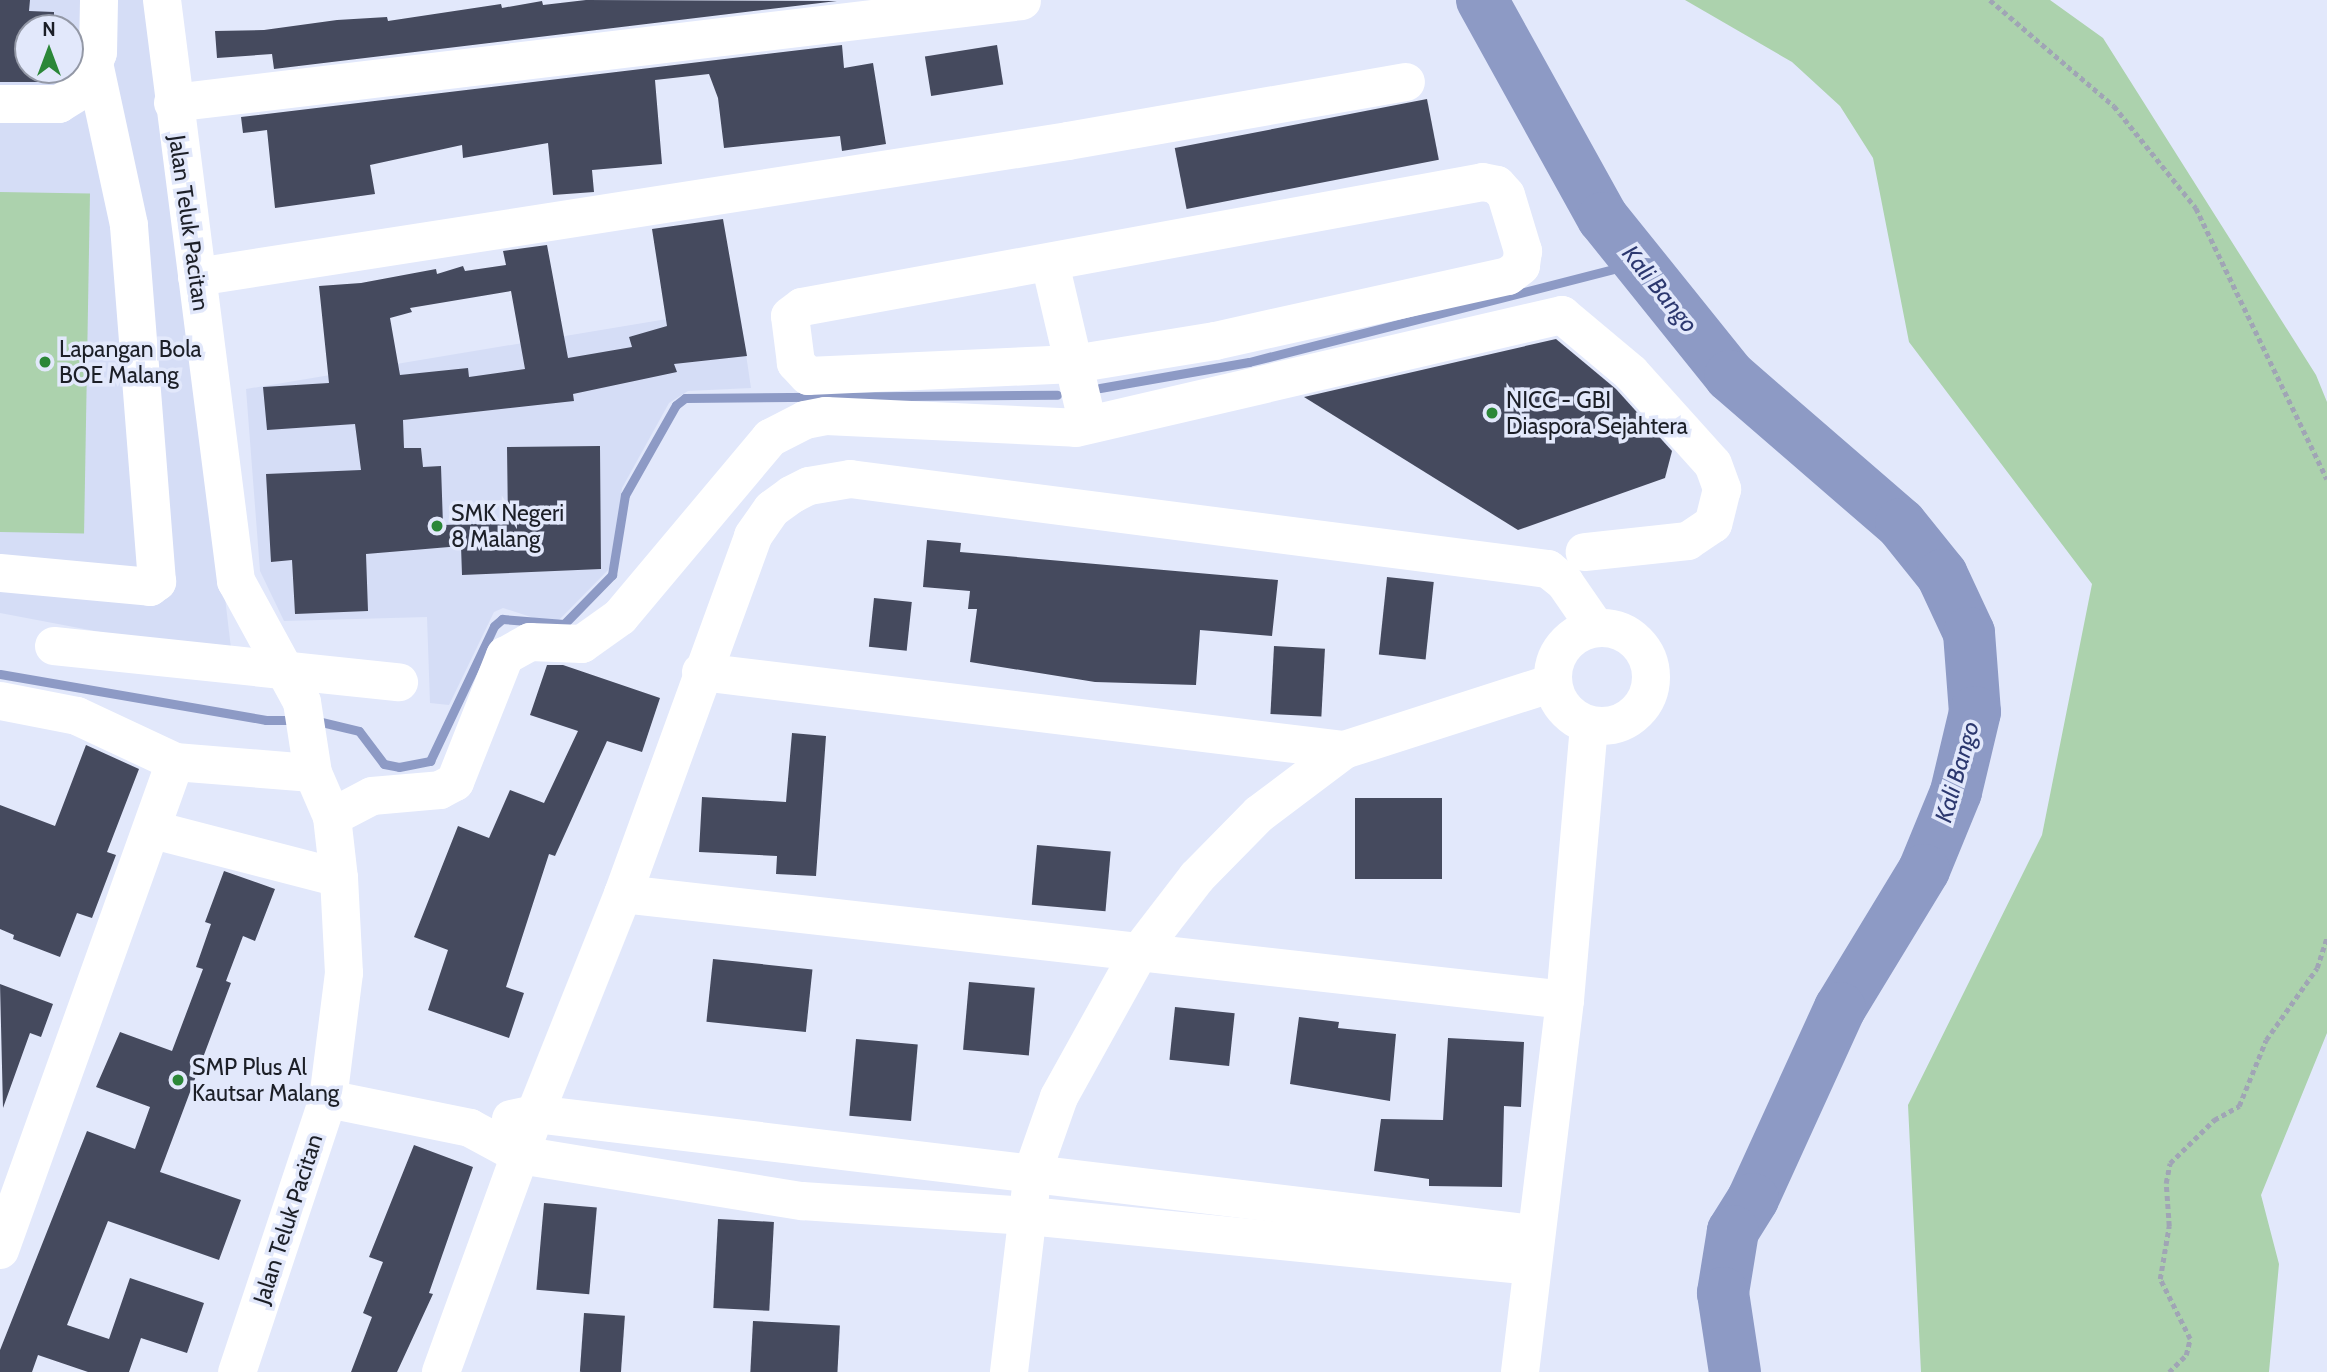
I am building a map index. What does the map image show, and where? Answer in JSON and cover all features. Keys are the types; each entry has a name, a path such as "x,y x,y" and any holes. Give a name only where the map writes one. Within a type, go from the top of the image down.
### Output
{"street":[{"path":"0,573 150,587 158,574 129,225 95,68 99,0"},
{"name":"Jalan Teluk Pacitan","path":"162,0 173,103 236,581 295,710 313,773 332,817 339,878 344,973 328,1099 237,1372"},
{"path":"173,103 1022,1"},
{"path":"0,104 59,104 85,88 95,68"},
{"path":"197,277 1068,141 1406,82"},
{"path":"1483,183 1497,185 1506,195 1523,251 1521,266 1508,276 1215,341 1074,364 808,376 796,363 790,316 802,307 1483,183"},
{"path":"1050,263 1088,425"},
{"path":"332,817 372,796 440,790 455,782 505,656 530,642 582,644 620,617 770,438 789,425 826,416 1055,429 1088,425 1562,315 1631,373 1713,464 1723,489 1713,524 1688,541 1586,552"},
{"path":"441,1372 535,1114 623,894 753,536 772,509 809,486 850,479 1548,569 1565,583 1596,628"},
{"path":"1596,628 1616,629 1633,637 1646,652 1652,670 1651,690 1628,720 1609,726 1589,725 1566,709 1553,683 1554,664 1563,646 1577,634 1596,628"},
{"path":"54,646 295,710 399,682"},
{"path":"702,672 1344,750"},
{"path":"1009,1372 1033,1171 1059,1097 1140,951 1197,877 1259,814 1344,750 1553,683"},
{"path":"3,710 77,716 176,762 313,773"},
{"path":"1520,1372 1532,1250 1565,1000 1589,725"},
{"path":"0,1250 72,1043 154,830 176,762"},
{"path":"154,830 339,878"},
{"path":"623,894 1565,1000"},
{"path":"328,1099 470,1128 520,1155 802,1201 1532,1250"},
{"path":"470,1128 535,1114 1033,1171 1532,1250"}],"path":[{"path":"1990,0 2114,106 2196,208 2327,480"},
{"path":"2169,1372 2186,1354 2190,1339 2160,1279 2169,1226 2166,1183 2170,1163 2214,1120 2239,1106 2266,1040 2317,968 2327,938"}],"shaded area":[{"path":"0,0 155,0 232,657 0,613"},
{"name":"SMK Negeri 8 Malang","path":"739,307 751,388 688,391 669,403 622,488 613,565 559,620 540,620 503,608 494,612 449,705 430,703 427,617 284,621 260,571 246,389"}],"green space":[{"path":"1685,0 2050,0 2103,38 2316,375 2327,402 2327,1033 2261,1195 2279,1264 2269,1372 1921,1372 1908,1105 2042,835 2092,584 1909,342 1873,158 1840,106 1792,62"},
{"name":"Lapangan Bola BOE Malang","path":"0,192 90,194 84,534 0,532"}],"building":[{"path":"0,0 30,0 29,11 54,12 14,14 14,82 0,82"},
{"path":"586,0 837,1 274,69 272,54 217,58 215,31 264,30 337,20 387,17 388,21 501,4 502,8 542,1 543,5"},
{"path":"842,45 844,68 873,63 886,144 842,151 840,136 724,148 718,98 709,74 655,80 662,164 592,170 594,192 553,195 548,143 463,158 462,145 370,165 375,194 275,208 267,130 243,133 241,117"},
{"path":"997,45 1003,85 931,96 925,56"},
{"path":"1427,99 1439,160 1187,209 1175,148"},
{"path":"723,219 747,356 674,364 677,372 573,394 574,401 403,420 404,448 421,448 423,467 441,466 443,525 508,523 507,447 600,446 601,569 462,575 461,546 366,554 368,611 295,614 292,560 271,562 266,474 361,470 355,424 267,430 263,387 329,383 319,286 361,283 436,269 437,274 463,266 465,271 506,265 503,251 547,245 568,358 632,347 629,337 667,326 652,229","holes":["511,291 525,369 469,377 468,368 400,375 390,318 412,312 410,308"]},
{"name":"NICC - GBI Diaspora Sejahtera","path":"1556,339 1616,389 1672,451 1665,478 1518,530 1304,397"},
{"path":"927,540 961,543 960,552 1278,580 1272,636 1200,630 1196,685 1095,682 970,662 977,609 968,609 970,591 923,587"},
{"path":"1387,577 1434,582 1426,659 1379,655"},
{"path":"874,598 912,602 907,651 869,647"},
{"path":"1274,646 1325,649 1321,717 1270,714"},
{"path":"547,665 563,665 660,698 642,752 607,741 555,856 549,854 506,987 524,993 509,1038 428,1010 448,950 414,937 458,826 489,838 510,790 544,803 578,731 530,715"},
{"path":"792,733 826,736 816,876 776,874 777,856 699,852 702,797 786,802"},
{"path":"86,745 139,769 107,852 116,855 92,918 77,913 60,957 13,939 14,935 0,929 0,805 55,826"},
{"path":"1355,798 1442,798 1442,879 1355,879"},
{"path":"1037,845 1111,851 1105,911 1032,905"},
{"path":"224,871 275,889 255,941 243,936 226,981 231,983 160,1172 241,1200 219,1260 108,1221 67,1325 109,1339 130,1278 204,1303 187,1353 141,1338 129,1372 88,1372 38,1355 32,1372 0,1372 0,1350 87,1131 135,1149 150,1107 96,1087 120,1032 172,1051 203,969 196,967 211,924 205,922"},
{"path":"713,959 812,969 806,1032 706,1022"},
{"path":"969,982 1035,988 1029,1055 963,1050"},
{"path":"0,984 53,1004 41,1037 30,1033 3,1108"},
{"path":"1175,1007 1235,1013 1229,1066 1169,1060"},
{"path":"1299,1017 1339,1022 1338,1028 1396,1034 1390,1101 1290,1084"},
{"path":"1448,1038 1524,1042 1521,1107 1504,1106 1502,1187 1429,1186 1429,1179 1374,1171 1381,1119 1443,1120"},
{"path":"856,1039 918,1044 911,1121 849,1116"},
{"path":"414,1145 473,1167 429,1293 433,1294 397,1372 351,1372 372,1317 363,1313 383,1262 369,1257"},
{"path":"544,1203 597,1208 589,1294 536,1290"},
{"path":"718,1219 774,1222 769,1311 713,1308"},
{"path":"584,1313 625,1316 621,1372 580,1372"},
{"path":"753,1321 840,1326 837,1372 750,1372"}],"waterway":[{"name":"Kali Bango","path":"1482,0 1603,218 1730,376 1901,524 1942,575 1969,633 1975,712 1956,792 1924,870 1840,1008 1753,1199 1733,1231 1723,1293 1735,1372"},
{"path":"1100,388 1249,362 1638,263"},
{"path":"313,720 359,731 384,764 399,767 430,761 494,626 502,619 564,624 612,575 625,495 676,405 685,398 1057,395"},
{"path":"0,674 266,720 295,720"}],"place":[{"name":"Lapangan Bola BOE Malang","path":"45,362"},
{"name":"NICC - GBI Diaspora Sejahtera","path":"1492,413"},
{"name":"SMK Negeri 8 Malang","path":"437,526"},
{"name":"SMP Plus Al Kautsar Malang","path":"178,1080"}]}
